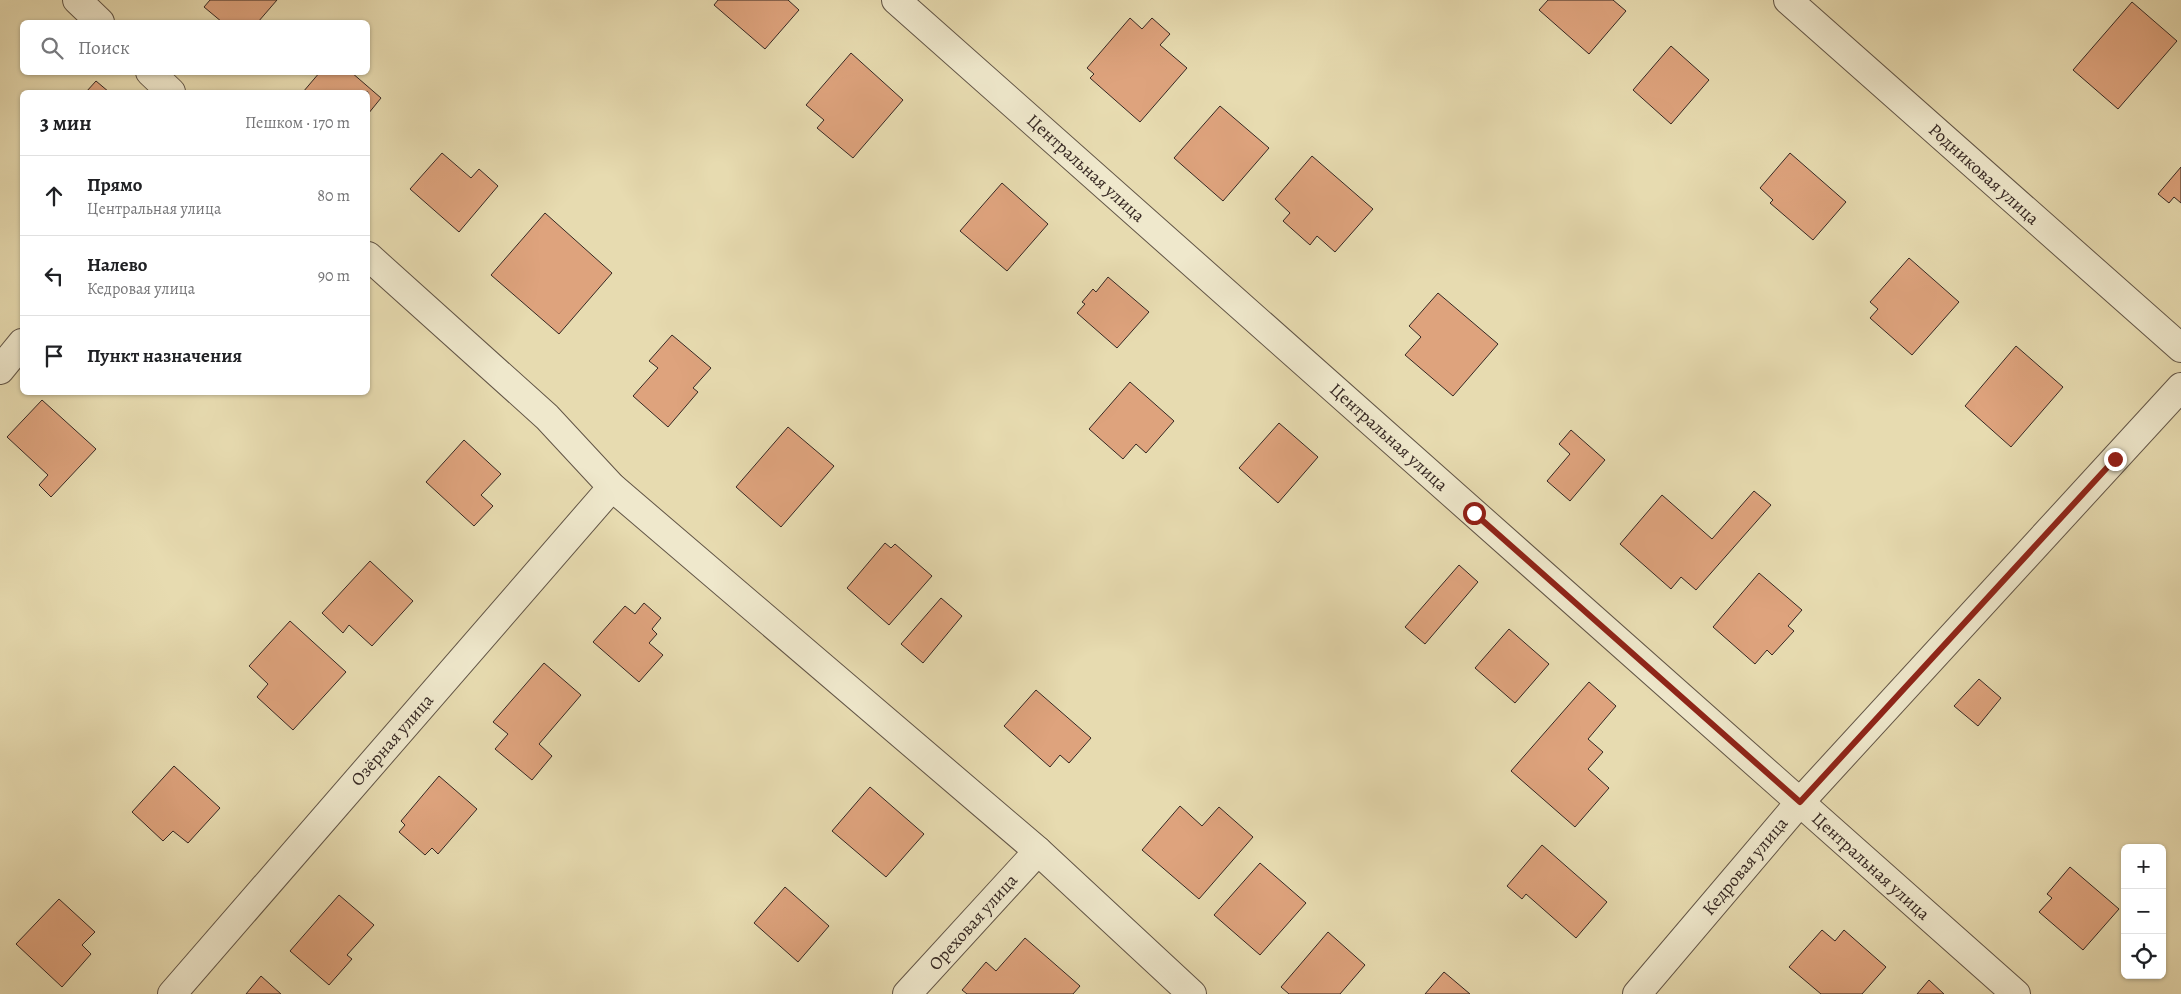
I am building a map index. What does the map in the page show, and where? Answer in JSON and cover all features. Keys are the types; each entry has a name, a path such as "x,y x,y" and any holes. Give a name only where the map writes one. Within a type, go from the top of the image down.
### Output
{"street":[{"path":"77,0 98,20"},
{"name":"Центральная улица","path":"896,0 2016,994"},
{"name":"Родниковая улица","path":"1788,0 2181,348"},
{"path":"153,75 169,90"},
{"path":"370,258 547,417 612,486 1038,851 1192,994"},
{"path":"0,370 20,345"},
{"name":"Кедровая улица","path":"1637,994 1800,802 2181,387"},
{"name":"Озёрная улица","path":"172,994 612,486"},
{"name":"Ореховая улица","path":"907,994 1038,851"}],"building":[{"path":"210,0 277,0 260,20 220,20 204,7"},
{"path":"718,0 788,0 799,10 765,49 714,5"},
{"path":"1548,0 1613,0 1626,11 1589,54 1539,10"},
{"path":"2132,2 2177,41 2118,109 2073,70"},
{"path":"1130,18 1142,29 1152,18 1170,34 1160,45 1187,68 1140,122 1090,78 1094,74 1087,68"},
{"path":"1671,46 1709,80 1671,124 1633,90"},
{"path":"851,53 903,100 853,158 817,128 824,120 806,105"},
{"path":"317,75 354,75 381,98 370,112 370,90 305,90"},
{"path":"96,81 107,90 88,90"},
{"path":"1220,106 1269,148 1223,201 1174,158"},
{"path":"442,153 471,178 479,169 498,186 459,232 410,189"},
{"path":"1790,153 1846,202 1813,240 1770,203 1773,200 1760,188"},
{"path":"1312,156 1373,209 1335,252 1317,236 1310,245 1283,221 1290,213 1275,199"},
{"path":"2181,167 2181,203 2174,197 2169,203 2158,194"},
{"path":"1002,183 1048,224 1007,271 960,231"},
{"path":"545,213 612,273 559,334 491,275"},
{"path":"1909,258 1959,302 1912,355 1870,318 1878,309 1870,302"},
{"path":"1108,277 1149,312 1117,348 1077,313 1085,304 1082,302 1093,289 1096,292"},
{"path":"1438,293 1498,344 1453,396 1405,355 1421,337 1409,326"},
{"path":"672,335 711,368 693,388 698,392 668,427 633,396 658,368 649,361"},
{"path":"2016,346 2063,387 2011,447 1965,406"},
{"path":"1130,382 1174,421 1146,453 1136,444 1123,459 1089,429"},
{"path":"42,400 96,449 51,497 39,485 48,475 7,437"},
{"path":"1279,423 1318,457 1278,503 1239,468"},
{"path":"788,427 834,466 781,527 736,487"},
{"path":"1571,430 1605,460 1570,501 1547,481 1570,454 1559,444"},
{"path":"464,440 501,474 481,495 493,506 474,526 426,482"},
{"path":"1754,491 1771,505 1696,590 1681,577 1671,589 1620,544 1662,495 1712,539"},
{"path":"885,543 891,548 895,544 932,576 889,625 847,588"},
{"path":"370,561 413,601 372,646 349,625 343,633 322,613"},
{"path":"1459,565 1478,582 1425,644 1405,627"},
{"path":"1759,573 1802,610 1788,626 1794,631 1772,655 1767,650 1755,664 1713,627"},
{"path":"941,598 962,616 923,663 901,644"},
{"path":"644,603 661,618 652,629 657,634 649,643 663,655 639,682 593,642 625,606 635,614"},
{"path":"290,621 346,672 293,730 257,697 268,684 249,666"},
{"path":"1509,629 1549,664 1515,703 1475,668"},
{"path":"544,663 581,695 539,744 552,756 532,780 495,749 508,734 493,722"},
{"path":"1979,679 2001,698 1978,726 1954,706"},
{"path":"1589,682 1616,706 1588,739 1603,752 1588,769 1609,788 1575,827 1511,771"},
{"path":"1036,690 1091,738 1069,763 1060,755 1050,767 1004,726"},
{"path":"174,766 220,808 188,843 173,831 163,841 132,812"},
{"path":"439,776 477,809 438,854 432,848 425,855 399,832 405,825 401,821"},
{"path":"870,787 924,834 886,877 832,831"},
{"path":"1180,806 1202,826 1219,807 1253,837 1199,899 1142,850"},
{"path":"1542,845 1607,902 1576,938 1526,894 1522,899 1507,886"},
{"path":"1260,863 1306,903 1260,955 1214,915"},
{"path":"2070,867 2119,909 2083,950 2039,912 2052,898 2047,894"},
{"path":"785,887 829,926 798,962 754,923"},
{"path":"339,895 374,925 347,955 352,959 329,985 290,951"},
{"path":"59,899 95,932 82,945 91,954 62,987 16,944"},
{"path":"1822,930 1835,941 1844,930 1886,967 1862,994 1821,994 1789,967"},
{"path":"1328,932 1365,965 1340,994 1289,994 1281,987"},
{"path":"1025,938 1080,986 1073,994 967,994 962,990 986,962 996,971"},
{"path":"1444,972 1470,994 1425,994"},
{"path":"261,976 281,994 246,994"},
{"path":"1929,980 1944,994 1917,994"}],"route":[{"path":"1474,513 1800,802 2115,459"}]}
